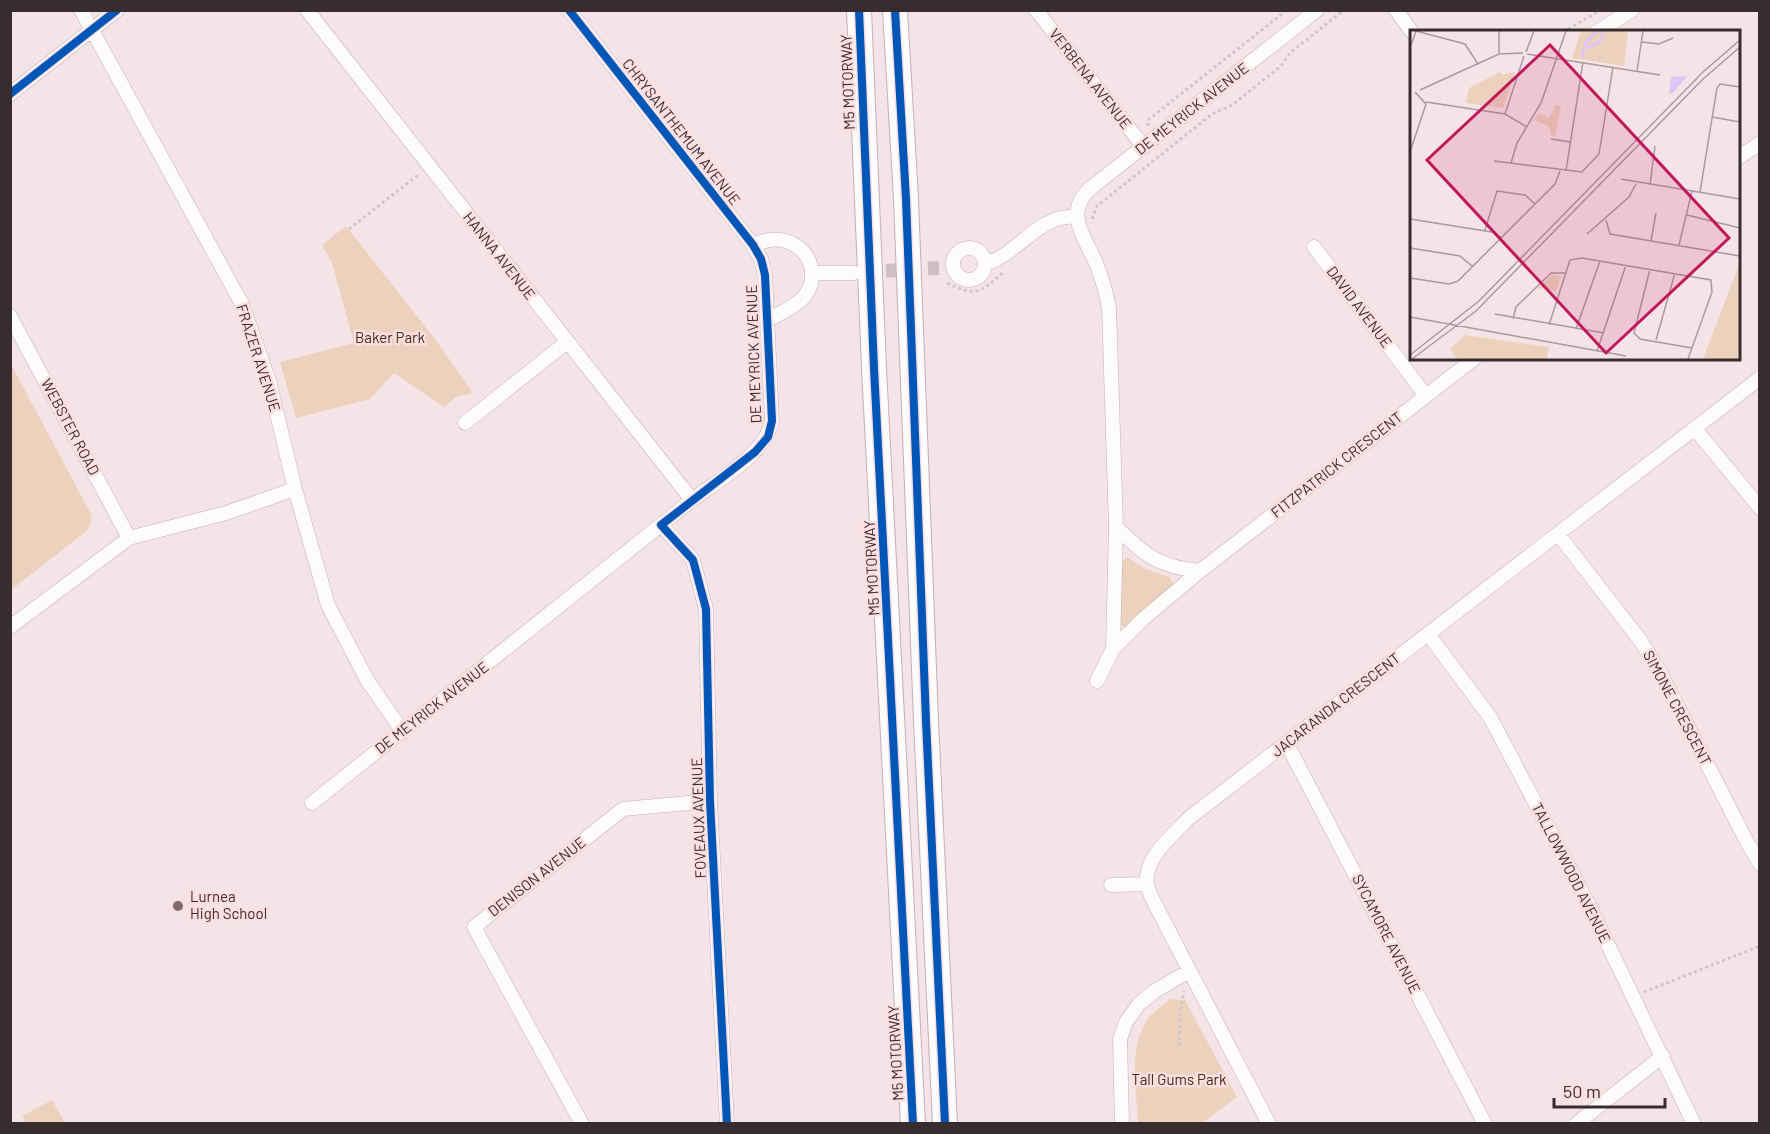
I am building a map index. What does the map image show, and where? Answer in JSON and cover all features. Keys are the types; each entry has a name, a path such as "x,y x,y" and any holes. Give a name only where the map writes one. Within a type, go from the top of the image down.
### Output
{"highway":[{"name":"M5 MOTORWAY","path":"859,10 873,345 913,1124"},
{"path":"895,10 906,199 926,721 945,1124"}],"street":[{"name":"FRAZER AVENUE","path":"81,10 242,304 269,381 295,489 328,605 367,680 403,732"},
{"path":"10,94 117,10"},
{"name":"HANNA AVENUE","path":"308,10 692,500"},
{"name":"CHRYSANTHEMUM AVENUE","path":"568,10 753,245 761,259 765,275"},
{"name":"VERBENA AVENUE","path":"1036,10 1144,147"},
{"name":"DE MEYRICK AVENUE","path":"1083,218 1078,203 1087,191 1317,10"},
{"path":"1396,10 1411,30"},
{"path":"1600,30 1632,10"},
{"path":"1740,157 1760,143"},
{"path":"986,264 978,250 968,248 959,252 946,267 962,279 973,280 982,274 986,264 1006,255 1050,222 1061,218 1083,218"},
{"name":"FITZPATRICK CRESCENT","path":"1083,218 1080,229 1104,284 1109,308 1116,527 1113,649"},
{"path":"753,245 775,239 783,240 794,244 810,261 813,273 854,273"},
{"name":"DAVID AVENUE","path":"1314,247 1426,396"},
{"name":"DE MEYRICK AVENUE","path":"768,320 803,298 813,273"},
{"name":"DE MEYRICK AVENUE","path":"312,803 755,452 768,437 772,421 765,275"},
{"name":"WEBSTER ROAD","path":"10,316 129,538"},
{"path":"465,423 567,342"},
{"name":"FITZPATRICK CRESCENT","path":"1097,681 1113,649 1143,619 1200,571 1472,360"},
{"name":"JACARANDA CRESCENT","path":"1147,884 1150,866 1156,854 1189,818 1760,378"},
{"path":"1695,429 1760,508"},
{"path":"10,627 129,538 226,513 295,489"},
{"name":"FOVEAUX AVENUE","path":"661,525 693,560 706,609 710,801 728,1124"},
{"path":"1116,527 1150,558 1160,563 1200,571"},
{"name":"SIMONE CRESCENT","path":"1558,534 1640,640 1660,672 1746,842 1760,864"},
{"name":"TALLOWWOOD AVENUE","path":"1428,634 1490,717 1588,903 1694,1124"},
{"name":"SYCAMORE AVENUE","path":"1287,744 1485,1124"},
{"name":"DENISON AVENUE","path":"582,1124 474,927 623,808 710,801"},
{"path":"1111,885 1147,884 1189,971 1269,1124"},
{"path":"1122,1124 1120,1040 1126,1022 1139,1004 1155,991 1189,971"},
{"path":"1576,1124 1663,1056"}],"path":[{"path":"1566,30 1601,10"},
{"path":"349,229 429,166"},
{"path":"1634,996 1760,946"},
{"path":"1179,1046 1180,1015 1189,971"}],"green space":[{"name":"Baker Park","path":"346,226 435,339 473,393 456,397 444,407 394,373 370,399 296,418 280,362 354,343 332,263 322,245"},
{"path":"11,364 92,516 89,529 11,590"},
{"path":"1127,557 1145,569 1170,577 1173,584 1172,588 1126,628 1118,623 1122,596 1121,564"},
{"name":"Tall Gums Park","path":"1171,999 1185,1000 1237,1097 1202,1123 1138,1123 1135,1066 1139,1038 1152,1014"},
{"path":"52,1100 65,1123 26,1123 22,1116"}],"tunnel":[{"path":"865,272 939,268"}],"cycle path":[{"path":"10,94 117,10"},
{"path":"569,10 753,245 761,259 765,275 772,421 768,437 755,452 661,525 693,560 706,609 710,801 727,1124"},
{"path":"859,10 874,368 913,1124"},
{"path":"895,10 906,199 926,721 945,1124"}],"place":[{"name":"Lurnea High School","path":"178,906"}]}
